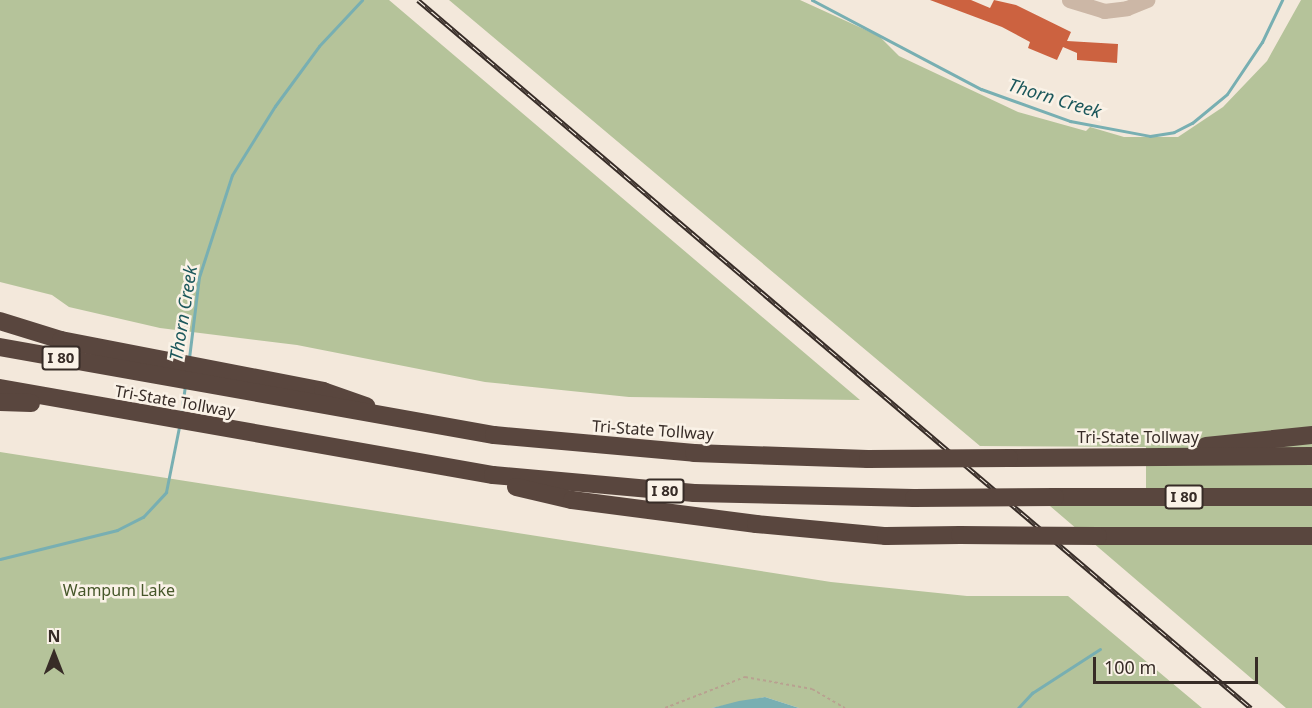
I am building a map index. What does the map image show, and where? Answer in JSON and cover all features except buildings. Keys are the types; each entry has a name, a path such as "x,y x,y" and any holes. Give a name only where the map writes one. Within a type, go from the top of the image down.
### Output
{"highway":[{"path":"0,321 124,362"},
{"name":"Tri-State Tollway","path":"0,347 124,362 242,384 323,391 424,426 628,449 868,459 1312,456"},
{"name":"Tri-State Tollway","path":"0,388 418,464 632,489 745,496 914,498 1312,497"},
{"path":"0,402 89,405"},
{"path":"1111,457 1312,435"},
{"path":"418,464 572,500 829,532 960,536 1312,537"}],"street":[{"path":"1070,0 1104,11 1142,2"}],"path":[{"path":"665,708 745,677 812,688 845,708"}],"green space":[{"path":"0,0 389,0 860,400 629,397 485,382 297,345 160,328 69,307 52,295 0,282"},
{"path":"449,0 800,0 879,36 899,56 1018,112 1086,131 1090,127 1124,137 1178,137 1223,107 1267,61 1301,0 1312,0 1312,708 1286,708 1050,506 1146,505 1146,447 980,446"},
{"name":"Wampum Lake","path":"0,452 831,582 967,596 1068,596 1202,708 799,708 765,697 712,708 0,708"}],"water":[{"path":"765,697 799,708 712,708 739,701"}],"waterway":[{"name":"Thorn Creek","path":"189,358 199,277 232,175 275,106 319,46 362,0"},
{"name":"Thorn Creek","path":"812,0 981,89 1070,121 1150,136 1174,132 1192,123 1227,94 1262,42 1282,0"},
{"name":"Thorn Creek","path":"181,414 185,385"},
{"name":"Thorn Creek","path":"0,559 117,530 143,517 166,492 179,427"},
{"path":"1018,708 1032,693 1100,649"}],"railway":[{"path":"418,0 1251,708"}]}
